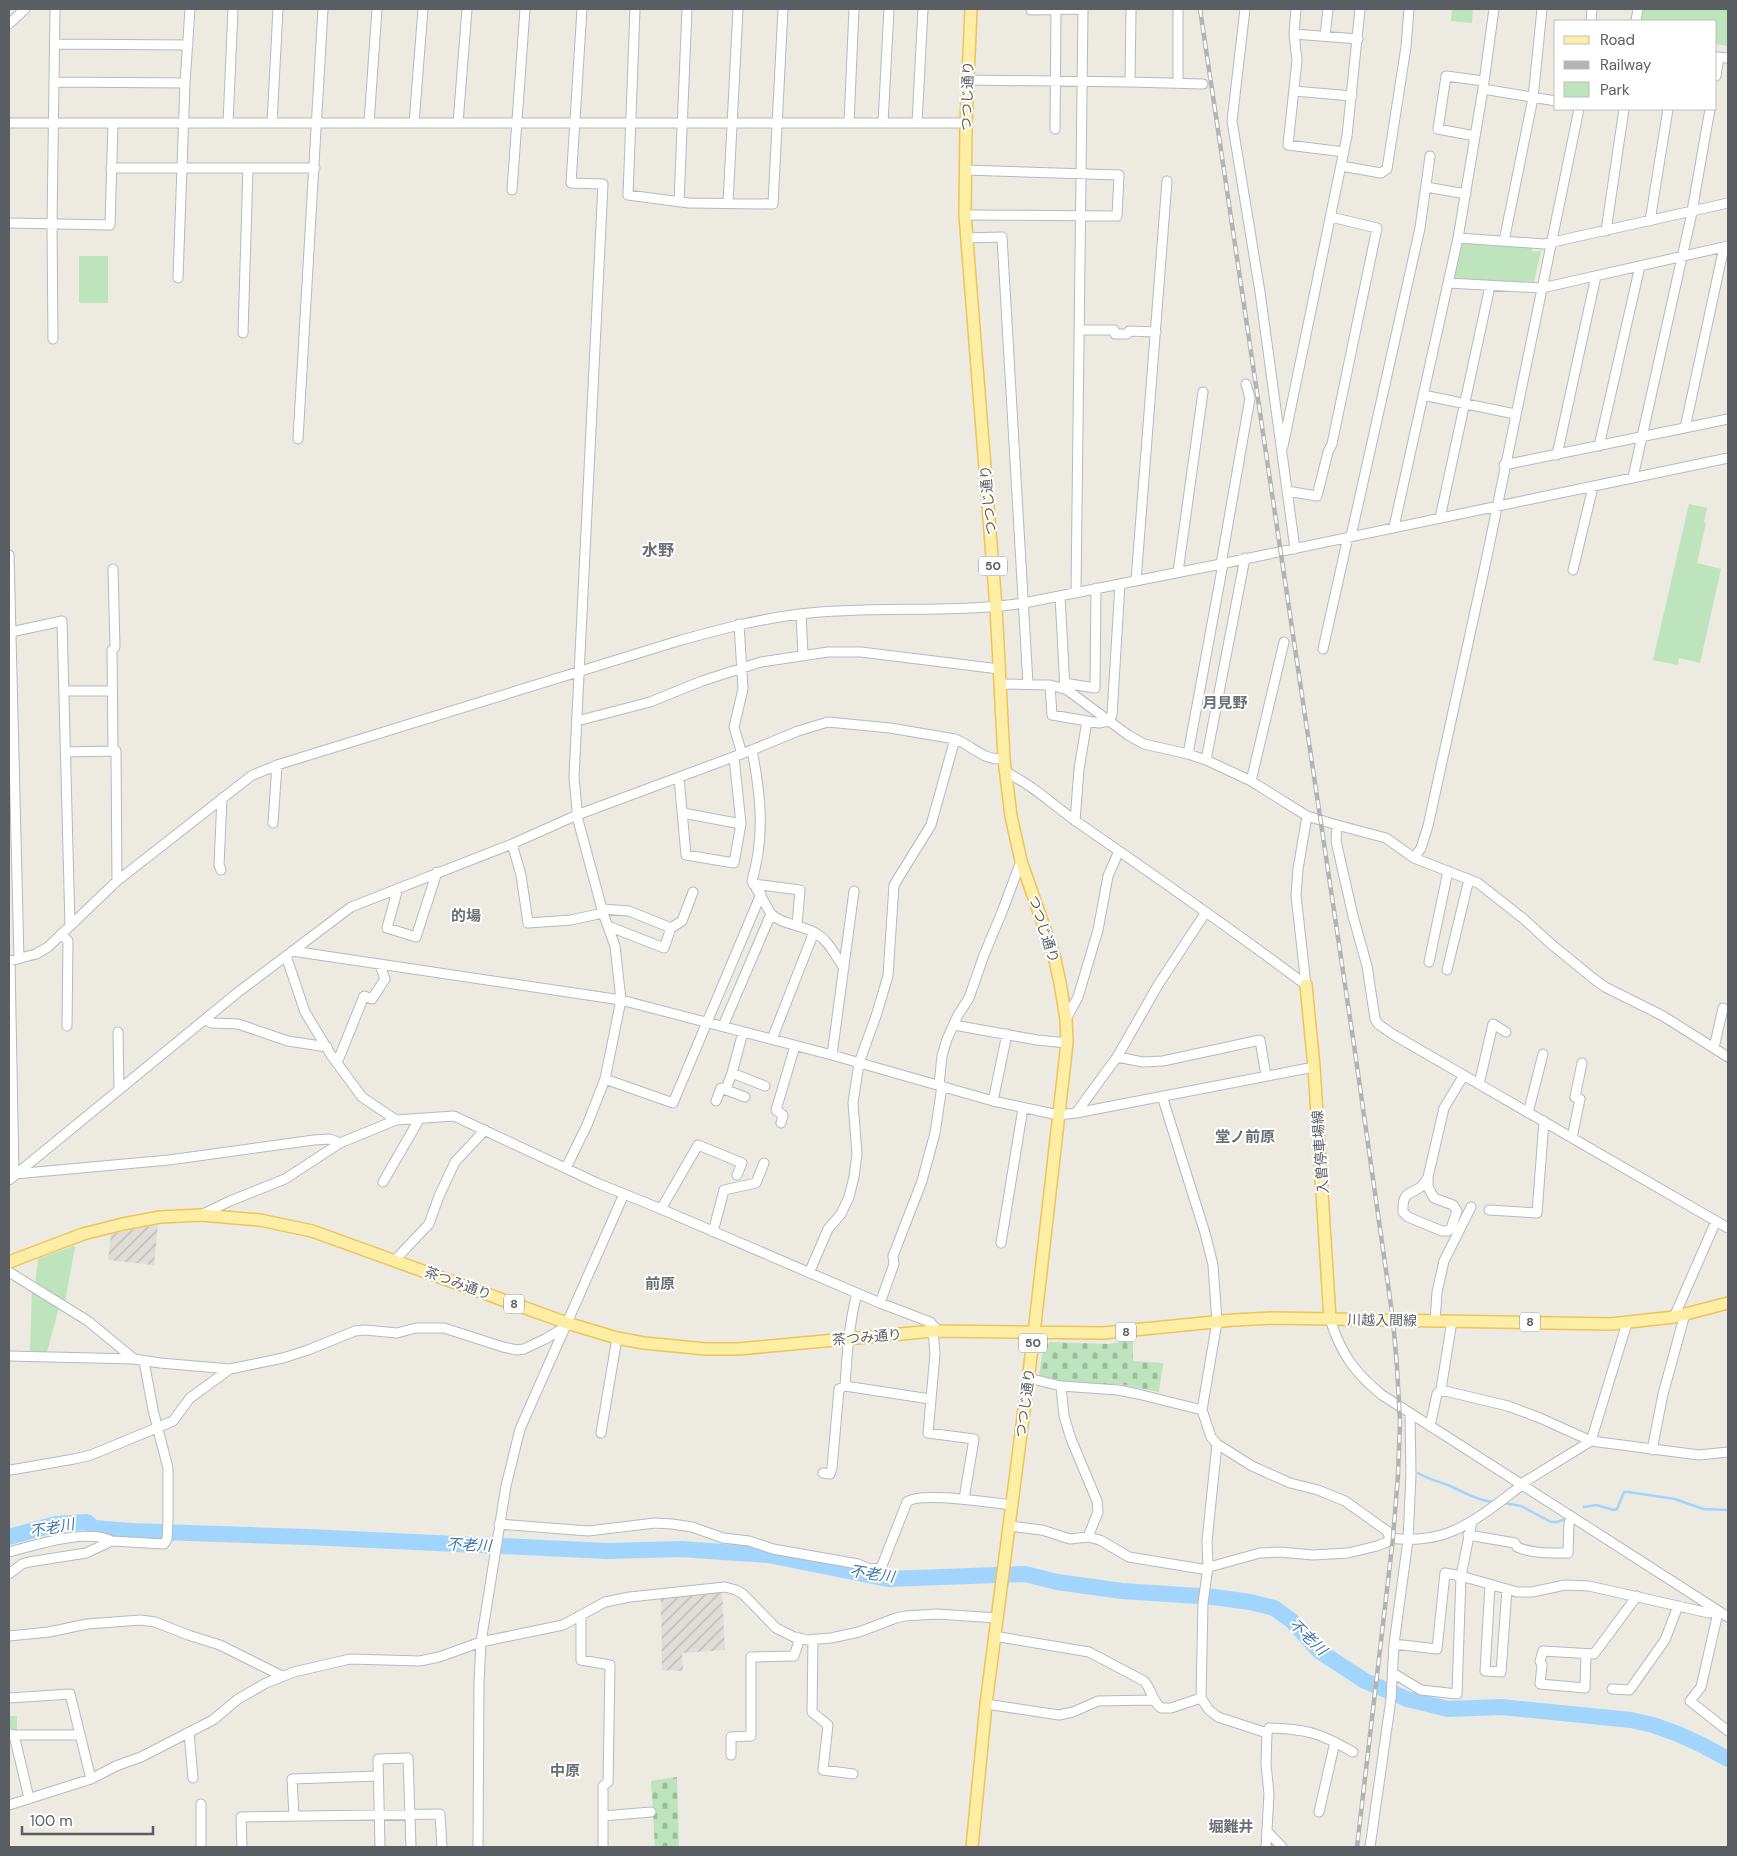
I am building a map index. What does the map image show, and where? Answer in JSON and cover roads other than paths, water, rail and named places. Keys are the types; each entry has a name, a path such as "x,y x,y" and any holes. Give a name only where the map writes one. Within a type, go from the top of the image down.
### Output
{"main road":[{"name":"つつじ通り","path":"971,9 966,123 966,238 996,607 1005,772 1011,816 1021,861 1054,954 1066,1019 1067,1043 1034,1333 994,1636 972,1847"},
{"name":"入曽停車場線","path":"1306,985 1314,1067 1330,1320"},
{"name":"茶つみ通り","path":"9,1262 76,1236 123,1224 160,1217 230,1216 286,1224 312,1231 395,1260 566,1326 644,1343 706,1350 738,1349 936,1331 1034,1333"},
{"name":"川越入間線","path":"1034,1333 1103,1333 1274,1318 1611,1324 1679,1316 1728,1303"}],"street":[{"path":"9,24 25,9"},
{"path":"53,339 52,224 55,9"},
{"path":"178,278 185,83 190,9"},
{"path":"228,123 234,9"},
{"path":"272,123 278,9"},
{"path":"298,439 323,9"},
{"path":"368,123 377,9"},
{"path":"414,123 424,9"},
{"path":"458,123 467,9"},
{"path":"512,190 525,9"},
{"path":"566,1168 587,1126 605,1079 621,1000 615,946 603,911 577,815 574,776 604,184 571,182 582,9"},
{"path":"635,9 628,195 679,202 772,204 783,9"},
{"path":"679,202 687,9"},
{"path":"728,203 738,9"},
{"path":"849,123 854,9"},
{"path":"883,123 889,9"},
{"path":"917,123 923,9"},
{"path":"1031,10 1082,9 1076,592"},
{"path":"1130,82 1131,9"},
{"path":"1178,9 1178,83"},
{"path":"1245,9 1232,121 1260,292 1295,549"},
{"path":"1296,9 1294,34 1298,60 1288,145 1344,152"},
{"path":"1325,36 1328,9"},
{"path":"1282,450 1298,381 1347,136 1360,9"},
{"path":"1341,166 1381,173 1387,170 1406,47 1409,9"},
{"path":"1394,527 1458,238 1484,85 1494,9"},
{"path":"1504,242 1533,98 1542,9"},
{"path":"1055,129 1057,82 1056,10"},
{"path":"1294,34 1358,39"},
{"path":"55,44 188,45"},
{"path":"1717,72 1721,58"},
{"path":"1475,136 1438,129 1446,76 1533,98 1554,101"},
{"path":"967,80 1203,84"},
{"path":"54,82 185,83"},
{"path":"1294,90 1352,96"},
{"path":"1414,858 1421,848 1428,826 1580,110"},
{"path":"1606,231 1624,110"},
{"path":"1650,221 1668,110"},
{"path":"1633,477 1692,211 1710,110"},
{"path":"9,123 966,123"},
{"path":"9,224 110,225 113,123"},
{"path":"1323,650 1420,228 1430,156"},
{"path":"111,168 315,168"},
{"path":"243,332 248,168"},
{"path":"965,170 1119,175 1117,216 965,215"},
{"path":"1136,581 1167,180"},
{"path":"1426,187 1466,194"},
{"path":"1458,238 1504,242 1552,243 1728,204"},
{"path":"1287,491 1317,496 1328,452 1332,444 1377,228 1331,217"},
{"path":"966,238 1002,237 1028,684"},
{"path":"1448,283 1542,288 1726,247 1685,428"},
{"path":"1599,446 1640,266"},
{"path":"1557,455 1596,276"},
{"path":"1440,518 1490,286"},
{"path":"1080,330 1114,330 1115,334 1127,334 1129,331 1156,332"},
{"path":"1188,754 1250,398 1246,384"},
{"path":"1178,572 1203,392"},
{"path":"1423,395 1515,414"},
{"path":"1504,465 1728,419"},
{"path":"12,960 43,951 117,881 252,776 277,765 579,670 739,624 800,614 852,610 996,607 1222,564 1728,458"},
{"path":"1572,570 1593,487"},
{"path":"9,555 11,632 12,1177"},
{"path":"1206,760 1245,558"},
{"path":"113,569 115,647 112,650 112,691 113,751 116,751 117,881"},
{"path":"1109,721 1112,715 1120,584"},
{"path":"1001,684 1095,688 1096,588"},
{"path":"1060,596 1065,686 1109,721 1144,744 1206,760 1251,781 1307,816 1386,838 1414,858 1478,883 1525,920 1588,975 1663,1016 1728,1057"},
{"path":"800,614 803,655"},
{"path":"11,632 62,621 70,926"},
{"path":"679,778 686,855 734,863 741,824 738,756 734,727 743,689 739,624"},
{"path":"1251,781 1284,642"},
{"path":"577,721 650,702 702,681 761,662 832,651 861,652 999,668"},
{"path":"1050,685 1052,715 1099,723 1109,721"},
{"path":"64,691 112,691"},
{"path":"1075,821 1079,768 1087,721"},
{"path":"12,1177 205,1020 351,907 512,844 577,815 738,756 798,731 828,722 890,728 955,739 963,742 988,759 1004,760"},
{"path":"809,1273 828,1229 841,1214 849,1197 854,1177 857,1154 853,1103 859,1063 888,976 894,885 930,825 955,739"},
{"path":"752,750 760,792 761,815 753,884 761,894 771,914 782,922 797,925 814,932 824,939 844,968"},
{"path":"65,752 113,751"},
{"path":"273,823 277,765"},
{"path":"1005,772 1035,790 1075,821 1206,912 1306,985"},
{"path":"221,870 219,865 222,798"},
{"path":"683,813 741,824"},
{"path":"1306,985 1296,895 1298,869 1307,816"},
{"path":"1337,825 1336,841 1352,916 1367,966 1375,1019 1378,1024 1728,1228"},
{"path":"512,844 521,875 528,923 571,920 603,911 629,911 671,928"},
{"path":"1066,1019 1078,997 1098,930 1108,876 1119,851"},
{"path":"880,1303 894,1264 893,1256 922,1181 935,1133 942,1056 947,1039 958,1015 969,998 1021,861"},
{"path":"1429,962 1448,871"},
{"path":"398,888 387,928 416,937 437,872"},
{"path":"1447,970 1469,879"},
{"path":"753,884 800,890 797,925"},
{"path":"832,1056 854,891"},
{"path":"608,926 664,948 671,928 682,921 693,892"},
{"path":"605,1079 673,1104 761,894"},
{"path":"1076,1113 1117,1058 1158,985 1206,912"},
{"path":"723,1026 771,914"},
{"path":"772,1039 814,932"},
{"path":"61,934 68,941 67,1026"},
{"path":"289,954 380,965 621,1000 772,1039 993,1101 1058,1115 1314,1067"},
{"path":"289,954 305,1012 337,1063 362,1097 396,1120"},
{"path":"337,1063 364,996 372,999 385,979 380,965"},
{"path":"1714,1048 1723,1008"},
{"path":"205,1020 212,1023 238,1024 288,1041 327,1046"},
{"path":"1479,1084 1492,1024 1506,1032"},
{"path":"954,1025 1037,1040 1067,1043"},
{"path":"118,1032 119,1090"},
{"path":"726,1089 743,1032"},
{"path":"993,1101 1007,1034"},
{"path":"1117,1058 1143,1062 1163,1061 1260,1040 1266,1076"},
{"path":"780,1123 783,1114 776,1110 795,1046"},
{"path":"1528,1113 1542,1054"},
{"path":"1572,1138 1580,1099 1575,1097 1582,1063"},
{"path":"732,1073 765,1086"},
{"path":"1434,1198 1428,1186 1428,1177 1444,1108 1464,1075"},
{"path":"716,1101 721,1088 746,1097"},
{"path":"1162,1096 1205,1233 1213,1265 1217,1322 1202,1410 1211,1438 1217,1444 1260,1470 1345,1501 1387,1531 1390,1538"},
{"path":"1001,1243 1023,1108"},
{"path":"201,1215 285,1179 340,1143 396,1120 454,1116 624,1194 880,1303 930,1322 936,1331 928,1433 974,1440 964,1500"},
{"path":"383,1182 420,1118"},
{"path":"1489,1210 1538,1213 1544,1121"},
{"path":"395,1260 429,1224 439,1196 455,1162 485,1130"},
{"path":"12,1177 169,1160 314,1140 330,1139 340,1143"},
{"path":"661,1209 698,1145 742,1163 737,1174"},
{"path":"713,1232 724,1190 756,1183 764,1163"},
{"path":"1412,1192 1453,1205 1457,1211 1452,1228 1448,1231 1442,1231 1408,1217 1403,1212 1403,1199 1407,1194 1412,1192 1420,1189 1428,1177"},
{"path":"478,1847 478,1682 481,1642 493,1558 512,1458 520,1429 624,1194"},
{"path":"1435,1321 1437,1292 1444,1260 1471,1207"},
{"path":"1652,1450 1679,1316 1716,1221"},
{"path":"9,1272 88,1322 134,1359"},
{"path":"845,1386 851,1315 857,1293"},
{"path":"1330,1320 1344,1355 1357,1374 1382,1396 1572,1516 1714,1610 1728,1617"},
{"path":"1430,1426 1437,1394 1441,1390 1452,1321"},
{"path":"1390,1538 1408,1540 1454,1531 1472,1521 1522,1485 1591,1441 1627,1323"},
{"path":"9,1356 134,1359 230,1369 284,1358 355,1331 397,1333 416,1328 444,1328 517,1350 545,1339 566,1326"},
{"path":"601,1433 617,1338"},
{"path":"9,1552 75,1538 104,1537 112,1541 164,1544 167,1539 168,1521 168,1468 153,1410 144,1361"},
{"path":"11,1470 74,1460 159,1428 172,1421 190,1398 230,1369"},
{"path":"1028,1378 1061,1386 1118,1390 1202,1410"},
{"path":"823,1473 830,1474 832,1468 839,1389 845,1386 930,1399"},
{"path":"1061,1386 1064,1416 1071,1439 1097,1501 1098,1512 1088,1537"},
{"path":"1441,1390 1508,1406 1591,1441 1652,1450 1699,1454 1728,1452"},
{"path":"1370,1847 1391,1699 1394,1644 1408,1540 1411,1475 1410,1414"},
{"path":"1217,1444 1207,1541 1208,1567 1203,1603 1201,1698 1209,1710 1218,1717 1267,1732"},
{"path":"499,1524 588,1531 655,1523 672,1524 692,1527 723,1538 749,1541 774,1549 858,1564 870,1569 881,1568 907,1502 911,1498 922,1497 1011,1505"},
{"path":"1468,1536 1515,1543 1520,1549 1568,1553 1569,1524 1572,1516"},
{"path":"1393,1675 1420,1690 1457,1694 1461,1576 1472,1521"},
{"path":"1009,1526 1042,1530 1070,1539 1088,1537 1100,1540 1128,1557 1202,1569 1260,1553 1280,1552 1313,1555 1348,1553 1377,1546 1387,1542 1390,1538"},
{"path":"9,1574 16,1567 28,1562 86,1553 112,1541"},
{"path":"1394,1644 1437,1648 1445,1573 1517,1592 1532,1592 1565,1585 1589,1586 1709,1613 1714,1610"},
{"path":"1490,1584 1485,1671 1501,1672 1507,1589"},
{"path":"9,1805 91,1779 116,1766 140,1758 213,1720 238,1699 282,1676 350,1659 420,1661 481,1642 563,1625 604,1602 630,1597 725,1587 743,1594 776,1628 800,1638 813,1640 859,1632 905,1616 937,1614 997,1618"},
{"path":"1586,1654 1585,1688 1540,1684 1542,1665 1540,1661 1543,1650 1594,1654 1637,1596"},
{"path":"1612,1689 1628,1690 1632,1688 1665,1640 1678,1606"},
{"path":"1714,1610 1717,1617 1701,1687 1690,1701 1728,1731"},
{"path":"580,1616 581,1660 610,1665 608,1782 603,1786 603,1847"},
{"path":"9,1636 49,1632 86,1624 141,1620 156,1622 220,1645 282,1676"},
{"path":"994,1636 1090,1652 1144,1681 1153,1700 1161,1708 1165,1709 1201,1698"},
{"path":"731,1755 731,1737 751,1736 751,1657 794,1656 800,1638"},
{"path":"813,1640 812,1712 828,1725 823,1770 853,1774"},
{"path":"9,1698 70,1694 91,1779"},
{"path":"986,1704 1059,1715 1073,1712 1098,1701 1153,1700"},
{"path":"1266,1847 1270,1794 1266,1764 1267,1732 1269,1728 1300,1729 1320,1735 1353,1752"},
{"path":"189,1732 193,1778"},
{"path":"28,1798 11,1735 79,1735"},
{"path":"1319,1812 1335,1742"},
{"path":"380,1847 378,1759 408,1758 411,1847"},
{"path":"294,1816 292,1779 378,1776"},
{"path":"201,1804 201,1847"},
{"path":"603,1816 651,1812"},
{"path":"242,1847 241,1817 410,1813 440,1814 442,1847"},
{"path":"1267,1831 1282,1847"}],"waterway":[{"path":"1418,1473 1476,1498 1494,1502"},
{"path":"1584,1507 1596,1505 1614,1510 1617,1509 1624,1492 1628,1492 1675,1499 1703,1509 1728,1510"},
{"path":"1504,1503 1521,1506 1551,1522 1565,1519"},
{"name":"不老川","path":"9,1537 56,1524 87,1522 94,1528 131,1531 607,1551 681,1549 768,1555 888,1579 1025,1574 1057,1582 1122,1591 1214,1597 1250,1602 1274,1608 1292,1621 1319,1651 1365,1681 1407,1699 1448,1709 1501,1707 1631,1720 1678,1734 1728,1759"}],"railway":[{"path":"1200,9 1393,1320 1400,1422 1398,1475 1393,1538 1357,1847"}],"district":[{"name":"水野","path":"658,550"},
{"name":"月見野","path":"1225,703"},
{"name":"的場","path":"466,916"},
{"name":"堂ノ前原","path":"1245,1137"},
{"name":"前原","path":"660,1284"},
{"name":"中原","path":"565,1771"},
{"name":"堀難井","path":"1231,1827"}]}
